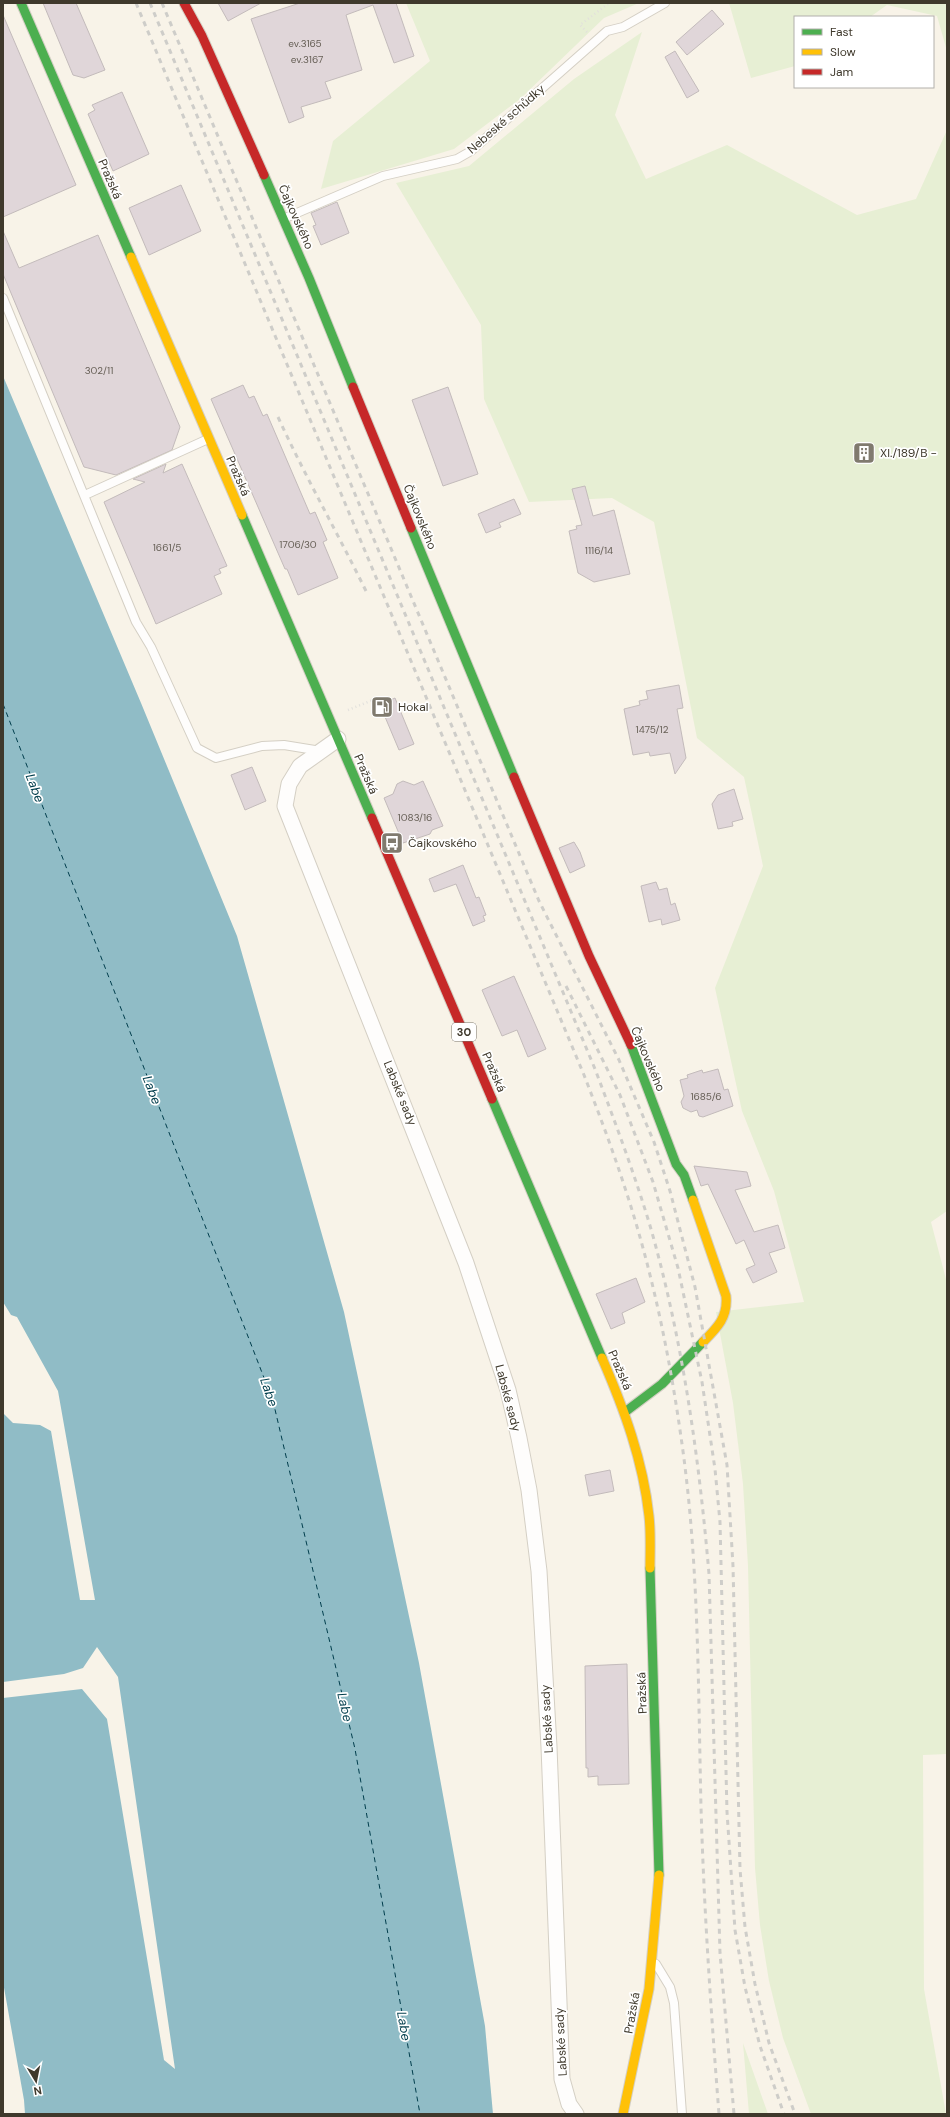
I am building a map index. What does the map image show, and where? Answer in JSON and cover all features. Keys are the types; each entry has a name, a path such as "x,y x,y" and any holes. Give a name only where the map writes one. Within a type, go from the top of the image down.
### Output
{"main road":[{"name":"Pražská","path":"21,3 209,438 625,1412 636,1446 644,1482 649,1517 659,1869 653,1960 640,2038 623,2114"},
{"name":"Čajkovského","path":"184,3 202,36 312,285 487,714 592,963 636,1057 676,1164 684,1175 726,1296 727,1308 725,1315 712,1333 662,1384 625,1412"}],"street":[{"name":"Labské sady","path":"338,739 300,766 289,784 285,806 466,1263 508,1390 526,1475 539,1571 549,1747 562,2079 569,2104 576,2114"}],"lane":[{"name":"Nebeské schůdky","path":"283,219 383,176 457,159 471,151 607,31 623,27 666,3"},
{"path":"3,298 136,622 151,647 197,748 216,758 262,746 284,746 321,751"},
{"path":"84,495 209,438"},
{"path":"653,1960 670,1987 674,2003 682,2114"}],"path":[{"path":"595,42 580,25 609,3"},
{"path":"329,718 380,697"}],"green space":[{"path":"406,3 639,3 604,18 520,99 454,149 321,189 333,141 430,61"},
{"path":"729,3 947,3 947,51 937,16 887,5 871,16 794,16 794,66 751,78"},
{"path":"642,32 615,115 646,179 727,145 857,215 916,199 947,130 947,1211 931,1222 947,1283 947,1754 923,1755 924,1989 946,2114 811,2114 783,2038 769,1981 760,1925 755,1868 748,1566 743,1484 733,1403 716,1312 804,1302 774,1191 742,1111 715,988 763,866 744,777 697,738 654,522 612,498 529,502 484,399 481,325 396,183 469,166 574,79"},
{"path":"743,2043 768,2114 749,2114"}],"water":[{"name":"Labe","path":"3,376 141,703 237,936 344,1312 419,1663 485,2026 493,2114 25,2114 24,2100 3,1982 3,1698 82,1689 107,1719 164,2060 175,2069 118,1677 97,1647 83,1668 64,1674 3,1682 3,1413 13,1423 40,1425 51,1431 80,1600 95,1600 58,1391 17,1317 11,1315 3,1302"}],"building":[{"path":"43,3 76,3 105,70 84,78 73,75"},
{"path":"218,3 261,3 228,21"},
{"path":"300,3 396,3 414,56 394,63 373,5 346,15 362,70 325,82 331,98 301,107 304,117 289,123 251,19"},
{"path":"712,10 724,24 687,55 676,42"},
{"path":"3,15 76,185 3,217"},
{"path":"675,51 699,91 687,98 665,57"},
{"path":"122,92 149,154 113,171 88,114 95,110 92,105"},
{"path":"181,185 201,231 149,255 129,208"},
{"path":"337,202 349,233 321,245 313,226 316,225 311,213"},
{"path":"3,231 19,268 98,235 180,427 172,450 116,475 84,467 3,274"},
{"path":"243,385 249,398 254,396 263,416 267,414 310,514 315,512 327,540 323,542 338,578 298,595 287,569 285,569 211,399"},
{"path":"448,387 478,474 443,486 412,400"},
{"path":"166,464 163,473 182,464 227,566 219,569 221,573 214,576 222,594 156,624 104,502 145,482 133,479"},
{"path":"585,486 593,516 614,510 630,574 594,582 578,573 569,531 577,529 576,526 582,525 572,489"},
{"path":"514,499 521,514 499,523 501,527 486,533 478,514"},
{"path":"679,685 683,708 677,709 686,758 675,774 670,753 650,756 649,752 633,755 624,709 640,705 639,701 648,699 646,691"},
{"path":"395,698 414,744 399,750 380,705"},
{"path":"252,767 266,801 245,810 231,775"},
{"path":"403,781 414,785 423,781 443,826 432,830 430,834 403,843 384,798 393,794 397,784"},
{"path":"734,789 743,819 732,822 733,826 718,829 712,804 718,795"},
{"path":"574,842 580,852 585,866 570,873 559,848"},
{"path":"463,865 476,898 479,897 486,915 483,916 485,921 473,926 456,884 434,892 429,879"},
{"path":"656,882 659,890 667,888 671,905 675,903 680,920 662,925 661,919 649,922 641,886"},
{"path":"514,976 546,1049 528,1057 517,1030 502,1036 482,990"},
{"path":"718,1069 724,1090 728,1089 733,1106 703,1117 699,1116 697,1110 691,1112 683,1108 681,1102 684,1096 680,1080 688,1078 687,1075 702,1070 703,1073"},
{"path":"694,1166 747,1172 751,1186 735,1190 754,1232 778,1225 785,1248 769,1253 777,1272 753,1283 746,1269 755,1265 744,1240 736,1244 708,1184 701,1186"},
{"path":"636,1278 645,1302 622,1313 625,1323 611,1329 596,1294"},
{"path":"610,1470 614,1491 589,1496 585,1475"},
{"path":"627,1664 629,1784 598,1785 598,1776 588,1777 588,1768 586,1768 585,1666"}],"ferry route":[{"path":"3,704 273,1401 355,1749 420,2114"}],"railway":[{"path":"136,3 584,1075 605,1130 643,1247 671,1373 687,1483 697,1622 704,1884 719,2114"},
{"path":"150,3 595,1069 632,1169 651,1229 681,1357 695,1444 705,1531 709,1574 720,1953 734,2114"},
{"path":"162,3 539,901 619,1060 654,1142 670,1191 695,1287 727,1465 733,1566 740,1869 745,1927 755,1984 769,2043 795,2114"},
{"path":"278,417 366,591"},
{"path":"566,986 620,1095 653,1182 678,1268 702,1382 715,1469 720,1522 727,1812 735,1930 745,1987 760,2046 784,2114"}],"traffic: fast":[{"path":"21,3 131,257"},
{"path":"264,175 309,278 353,387"},
{"path":"242,515 372,818"},
{"path":"411,528 514,777"},
{"path":"631,1045 676,1164 684,1175 693,1200"},
{"path":"492,1099 602,1358"},
{"path":"625,1412 662,1384 703,1342"},
{"path":"650,1568 659,1875"}],"traffic: slow":[{"path":"131,257 242,515"},
{"path":"693,1200 726,1296 724,1316 703,1342"},
{"path":"602,1358 632,1435 642,1475 650,1522 650,1568"},
{"path":"623,2114 649,1989 659,1875"}],"traffic: jam":[{"path":"184,3 202,36 264,175"},
{"path":"353,387 411,528"},
{"path":"514,777 589,956 631,1045"},
{"path":"372,818 492,1099"}],"place":[{"name":"XI./189/B -","path":"864,453"},
{"name":"Hokal","path":"382,707"},
{"name":"Čajkovského","path":"392,843"}]}
